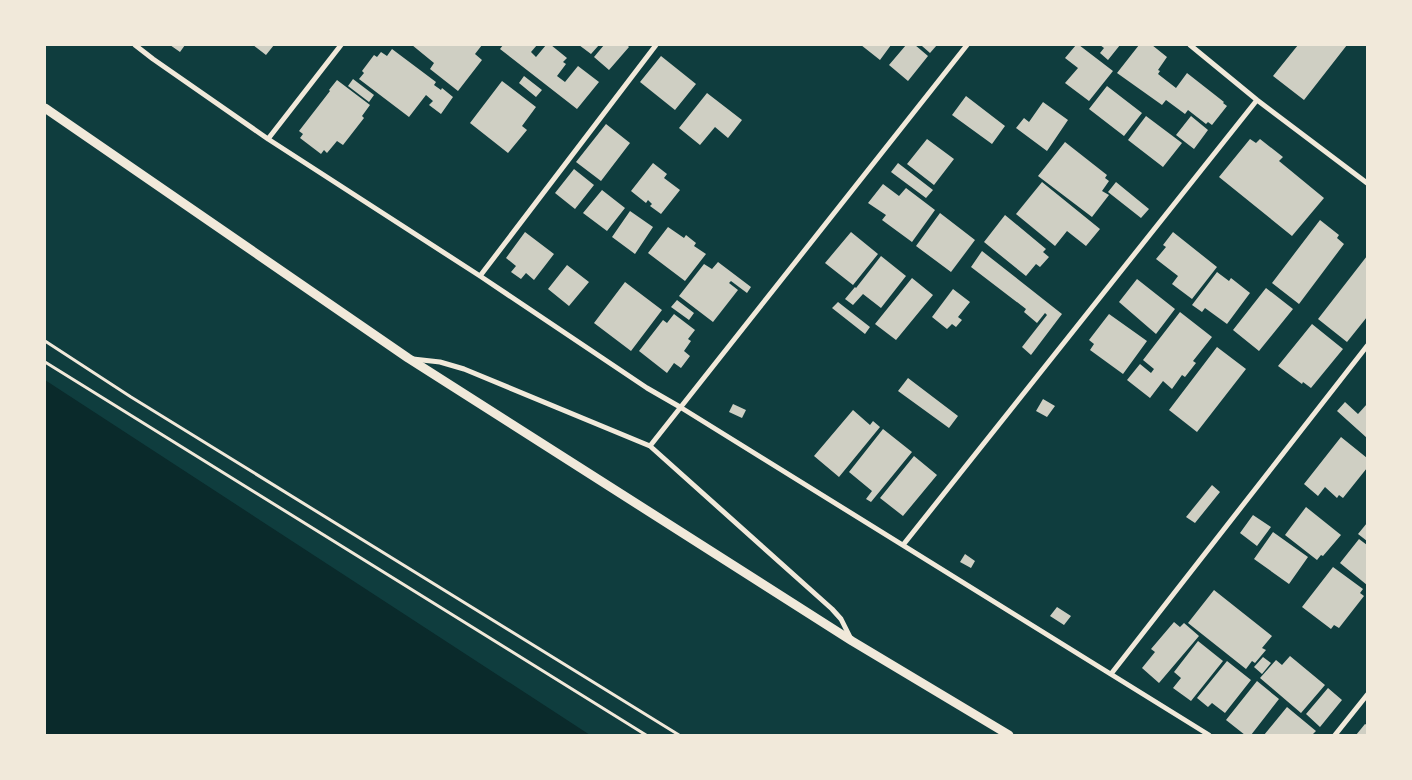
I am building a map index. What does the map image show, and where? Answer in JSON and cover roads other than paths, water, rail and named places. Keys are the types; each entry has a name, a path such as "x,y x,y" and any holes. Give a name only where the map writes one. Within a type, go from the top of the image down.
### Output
{"street":[{"path":"135,45 152,59 268,139 480,276 647,388 1209,735"},
{"path":"268,139 341,45"},
{"path":"480,276 656,45"},
{"path":"650,446 967,45"},
{"path":"1190,45 1257,100 1367,183"},
{"path":"903,545 1257,100"},
{"path":"45,108 408,358 852,640 1009,735"},
{"path":"1111,674 1367,346"},
{"path":"408,358 440,362 464,369 650,446 832,609 841,619 852,640"},
{"path":"1335,735 1367,695"}],"water":[{"path":"45,380 590,735 45,735"}]}
